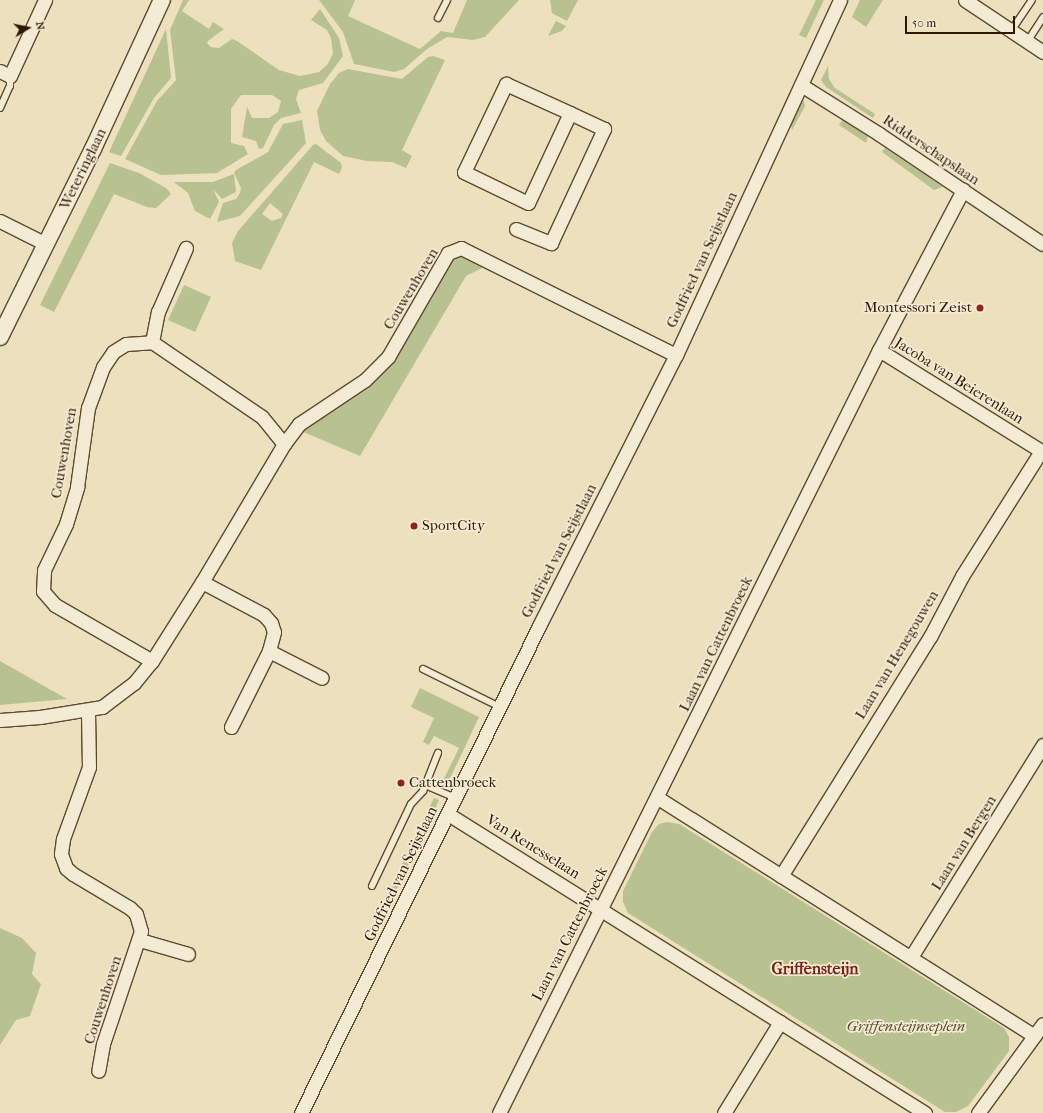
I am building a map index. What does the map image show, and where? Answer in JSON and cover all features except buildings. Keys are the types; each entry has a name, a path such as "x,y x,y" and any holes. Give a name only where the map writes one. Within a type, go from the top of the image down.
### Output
{"street":[{"path":"5,73 45,0"},
{"name":"Weteringlaan","path":"0,337 162,0"},
{"name":"Godfried van Seijstlaan","path":"301,1113 500,707 676,355 840,0"},
{"path":"965,0 1043,52"},
{"path":"516,229 551,243 604,129 570,113 506,84 464,172 528,203 570,113"},
{"name":"Ridderschapslaan","path":"801,85 963,190 1043,244"},
{"name":"Laan van Cattenbroeck","path":"499,1113 600,908 658,798 879,350 963,190"},
{"path":"0,221 46,244"},
{"path":"186,248 158,312 152,342 262,417 284,444"},
{"name":"Couwenhoven","path":"0,720 88,711 102,707 115,699 134,683 152,661 202,582 284,444 299,424 365,380 388,357 448,253 461,248 676,355"},
{"name":"Couwenhoven","path":"152,342 126,344 113,352 96,381 88,408 77,487 66,524 44,570 43,591 55,605 152,661"},
{"name":"Jacoba van Beierenlaan","path":"879,350 1042,452"},
{"name":"Laan van Henegouwen","path":"781,876 930,637 962,576 1042,452"},
{"path":"202,582 264,615 271,623 274,632 269,651 231,727"},
{"path":"269,651 322,678"},
{"name":"Couwenhoven","path":"88,711 89,767 63,838 61,854 66,868 73,874 130,908 136,914 140,922 140,940 103,1044 98,1071"},
{"name":"Laan van Bergen","path":"911,957 1043,745"},
{"path":"658,798 1034,1036"},
{"name":"Van Renesselaan","path":"448,814 600,908"},
{"path":"600,908 925,1113"},
{"path":"140,940 188,954"},
{"path":"724,1113 780,1022"},
{"path":"978,1113 1043,1024"}],"lane":[{"path":"438,18 447,0"},
{"path":"1011,31 1032,0"},
{"path":"1027,42 1043,17"},
{"path":"0,108 10,86 5,73"},
{"path":"424,670 500,707"},
{"path":"372,886 411,804 425,785 438,753"},
{"path":"425,785 456,798"}],"green space":[{"path":"183,0 189,0 182,11 209,29 213,22 224,29 208,41 207,43 211,47 219,48 232,39 279,70 300,76 319,72 327,65 333,54 331,38 327,30 311,20 320,9 339,38 343,56 323,83 299,90 296,99 301,113 281,118 274,125 263,148 259,149 256,141 242,137 247,107 252,118 269,118 278,112 281,101 272,95 241,95 231,109 231,143 244,146 248,154 217,173 161,175 125,159 157,101 176,80 170,30"},
{"path":"319,0 355,0 348,16 420,49 441,31 453,33 467,0 519,0 485,37 473,40 447,37 427,49 404,69 394,72 354,64 343,32"},
{"path":"550,0 578,0 567,21 552,13"},
{"path":"816,0 824,0 806,38 799,35"},
{"path":"860,0 883,0 866,27 852,17"},
{"path":"556,21 566,26 562,31 548,36"},
{"path":"166,29 171,78 154,98 121,156 109,152"},
{"path":"433,56 445,60 402,150 412,156 406,168 392,162 367,161 343,156 326,141 320,130 317,111 330,84 339,73 348,69 402,79 428,57"},
{"path":"828,66 829,79 835,88 875,114 873,118 826,87 821,80"},
{"path":"803,99 805,106 792,130 790,122"},
{"path":"843,119 868,136 866,143 839,125"},
{"path":"302,120 306,143 240,216 217,222 223,203 236,199 240,193 241,188 234,173 236,170 268,152 283,124"},
{"path":"316,144 341,163 342,168 339,174 314,162 261,270 235,261 232,243 238,231 313,145","holes":["270,203 283,214 281,218 272,221 262,214"]},
{"path":"885,148 943,187 934,190 882,152"},
{"path":"110,163 139,173 166,188 171,194 156,208 147,207 114,194 54,312 40,305"},
{"path":"234,174 236,192 222,199 213,189 219,202 210,219 195,211 188,193 174,182 213,182"},
{"path":"466,254 488,265 466,276 360,456 301,431 379,376 397,355 456,255"},
{"path":"184,285 211,297 195,332 168,320"},
{"path":"0,661 67,699 0,705"},
{"path":"420,688 479,717 446,787 441,785 459,748 434,736 429,745 423,742 434,718 411,707"},
{"path":"434,798 439,800 394,895 389,892"},
{"name":"Griffensteijnseplein","path":"667,822 679,824 1004,1028 1009,1037 1009,1051 968,1106 956,1112 945,1112 628,913 623,902 623,891 652,832 659,824"},
{"path":"0,928 22,938 36,953 32,974 41,984 30,1016 16,1020 0,1045"}],"place":[{"name":"Montessori Zeist","path":"980,308"},
{"name":"SportCity","path":"414,526"},
{"name":"Cattenbroeck","path":"401,783"}],"district":[{"name":"Griffensteijn","path":"815,969"}]}
